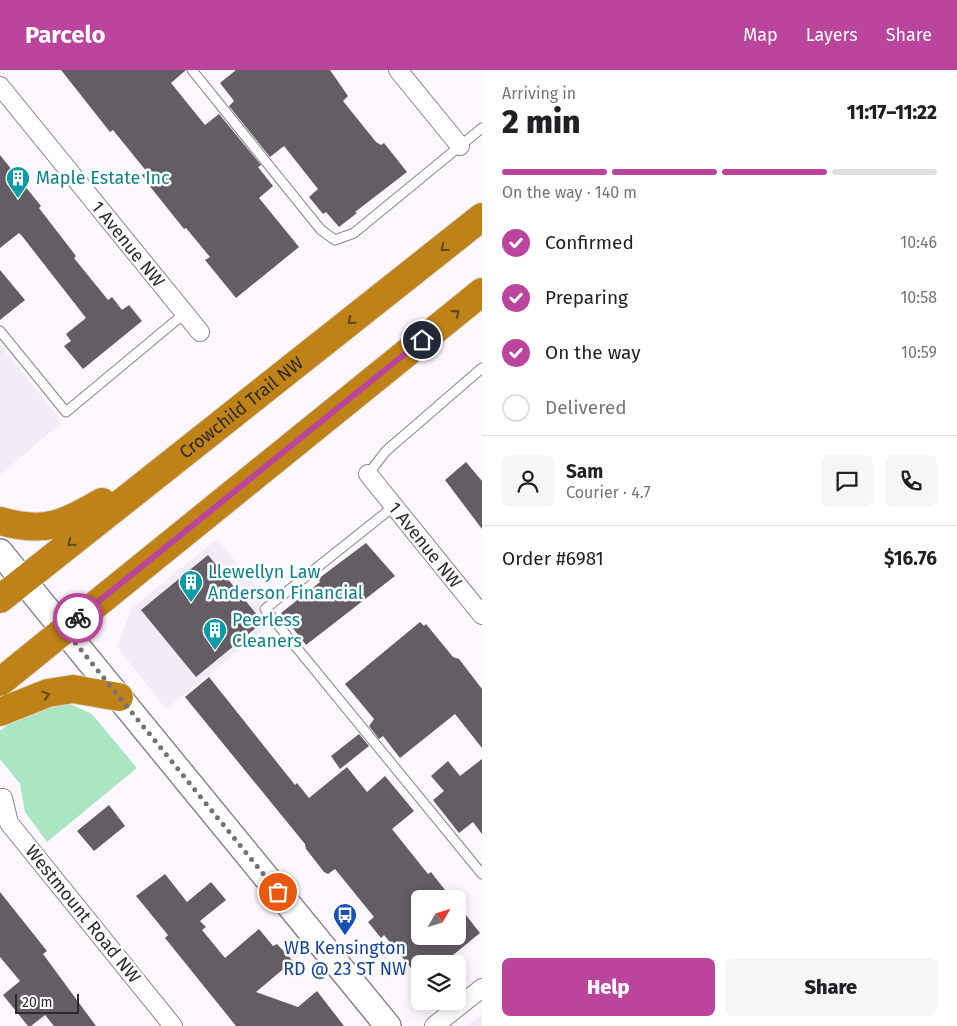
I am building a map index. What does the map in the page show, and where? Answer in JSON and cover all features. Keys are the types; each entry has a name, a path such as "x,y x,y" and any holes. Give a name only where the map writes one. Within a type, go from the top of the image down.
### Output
{"highway":[{"name":"Crowchild Trail NW","path":"0,599 482,218"},
{"path":"0,682 482,292"},
{"path":"0,521 33,528 54,525 70,520 178,459"},
{"path":"0,712 48,693 73,689 119,697"}],"street":[{"path":"398,70 460,146"},
{"name":"1 Avenue NW","path":"0,86 200,332"},
{"name":"1 Avenue NW","path":"368,474 482,615"},
{"path":"0,552 388,1026"},
{"name":"Westmount Road NW","path":"4,798 9,823 173,1026"},
{"path":"434,1026 482,988"}],"lane":[{"path":"192,70 321,230 335,240 354,233 482,128"},
{"path":"0,331 66,412 185,313"},
{"path":"368,474 386,451 482,368"},
{"path":"393,507 265,609 482,874"}],"shaded area":[{"path":"0,345 62,422 0,475"},
{"path":"217,539 281,616 166,709 117,647 132,608"},
{"path":"482,1014 482,1026 467,1026"}],"green space":[{"path":"39,702 70,704 92,714 137,768 47,842 25,812 20,784 0,759 0,731"}],"building":[{"path":"61,70 186,70 171,83 205,125 219,114 261,165 258,167 273,186 259,198 299,247 236,298 205,260 210,257 186,228 184,229 148,184 142,175 147,172 113,130 110,132"},
{"path":"236,70 330,70 348,96 343,101 376,142 381,145 384,143 407,172 355,212 357,213 339,227 326,212 323,214 309,197 318,189 284,146 270,157 229,106 234,101 220,83"},
{"path":"0,155 41,206 39,208 76,256 74,258 108,300 112,297 122,310 129,305 142,321 83,369 64,346 71,341 66,334 86,318 19,233 0,248"},
{"path":"0,270 25,300 0,320"},
{"path":"466,462 482,481 482,529 445,480"},
{"path":"366,543 395,576 306,645 281,613 320,582 318,579"},
{"name":"Llewellyn Law Anderson Financial","path":"208,555 263,622 196,677 141,610"},
{"path":"420,622 424,626 426,624 453,657 459,659 482,689 482,748 455,714 400,758 383,736 379,739 369,726 374,719 345,684"},
{"path":"209,677 295,785 297,783 309,798 347,767 367,792 385,776 414,811 392,829 428,874 431,872 445,890 411,890 411,945 465,945 453,955 411,955 411,968 384,935 381,938 368,922 374,917 335,869 328,874 324,872 306,849 305,844 185,697"},
{"path":"359,734 369,746 340,769 331,756"},
{"path":"482,759 482,834 473,822 459,833 433,800 444,791 431,776 448,761 460,776"},
{"path":"109,805 125,826 94,851 77,831"},
{"path":"165,874 187,902 211,882 226,900 200,921 206,927 202,930 225,958 259,929 273,946 277,944 293,961 256,992 298,1007 317,991 344,1026 236,1026 165,938 168,935 136,896"},
{"path":"0,892 47,951 43,954 96,1026 54,1026 45,1015 31,1026 28,1026 3,995 20,981 0,957"},
{"path":"466,915 480,933 466,944"}],"way so far":[{"path":"78,618 64,629 278,892"}],"place":[{"name":"Maple Estate Inc","path":"18,199"},
{"name":"Llewellyn Law Anderson Financial","path":"191,603"},
{"name":"Peerless Cleaners","path":"215,651"},
{"name":"WB Kensington RD @ 23 ST NW","path":"345,936"}],"route":[{"path":"78,618 422,340"}]}
